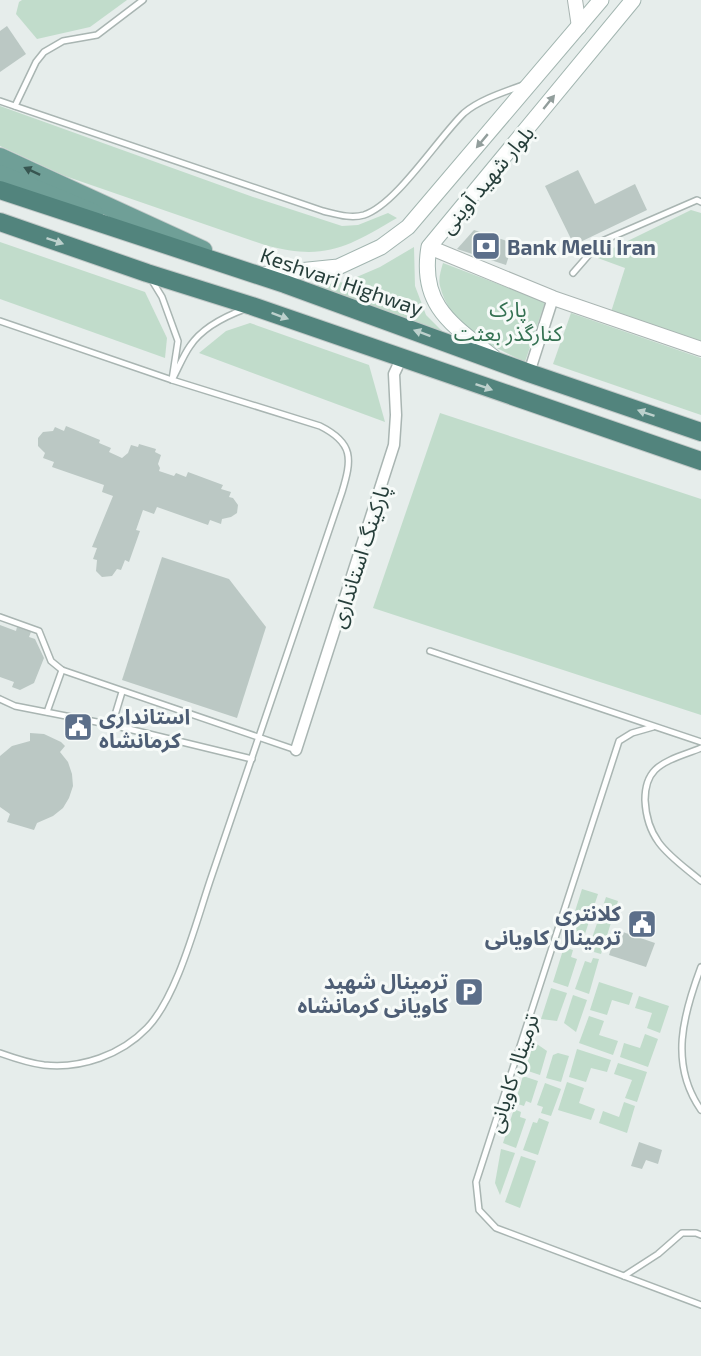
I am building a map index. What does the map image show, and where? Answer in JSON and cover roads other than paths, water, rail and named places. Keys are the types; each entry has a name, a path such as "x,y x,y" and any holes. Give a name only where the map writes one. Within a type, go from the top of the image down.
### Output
{"highway":[{"name":"Keshvari Highway","path":"0,190 257,275 701,432"},
{"path":"0,222 147,273 252,306 701,461"}],"main road":[{"name":"بلوار شهید آوینی","path":"257,275 338,267 381,247 408,227 601,0"},
{"name":"بلوار شهید آوینی","path":"498,361 449,322 440,309 426,276 429,247 633,0"},
{"path":"0,157 257,275"},
{"path":"0,174 201,257"},
{"path":"408,227 429,247"}],"street":[{"path":"575,0 579,27"},
{"path":"429,247 553,298 701,349"},
{"path":"529,373 553,298"},
{"name":"پارکینگ استانداری","path":"296,750 393,445 396,415 394,374 401,359"}],"lane":[{"path":"15,106 36,62 44,52 63,41 97,35 143,0"},
{"path":"0,101 322,211 352,216 372,211 389,199 465,112 503,93 533,82"},
{"path":"573,273 600,242 697,200 701,202"},
{"path":"147,273 162,297 178,340 172,380"},
{"path":"172,380 191,345 198,338 227,316 252,306"},
{"path":"0,321 172,380 320,426 340,439 349,454 349,471 259,739 164,1005 147,1029 132,1042 111,1054 89,1062 44,1065 0,1053"},
{"path":"0,617 39,631 51,661 62,670 296,750"},
{"path":"430,651 701,742"},
{"path":"47,712 62,670"},
{"path":"112,725 122,692"},
{"path":"0,699 15,706 112,725 252,759"},
{"name":"ترمینال کاویانی","path":"653,727 632,733 619,741 476,1182 479,1210 496,1228 701,1305"},
{"path":"701,748 656,769 649,778 645,797 646,818 657,842 663,850 701,881"},
{"path":"701,967 690,996 682,1028 683,1069 694,1100 701,1110"},
{"path":"624,1276 658,1254 682,1233 701,1235"}],"place":[{"name":"Bank Melli Iran","path":"486,246"},
{"name":"استانداری کرمانشاه","path":"78,727"},
{"name":"کلانتری ترمینال کاویانی","path":"642,924"},
{"name":"ترمینال شهید کاویانی کرمانشاه","path":"469,992"}],"park label":[{"name":"پارک کنارگذر بعثت","path":"508,320"}]}
